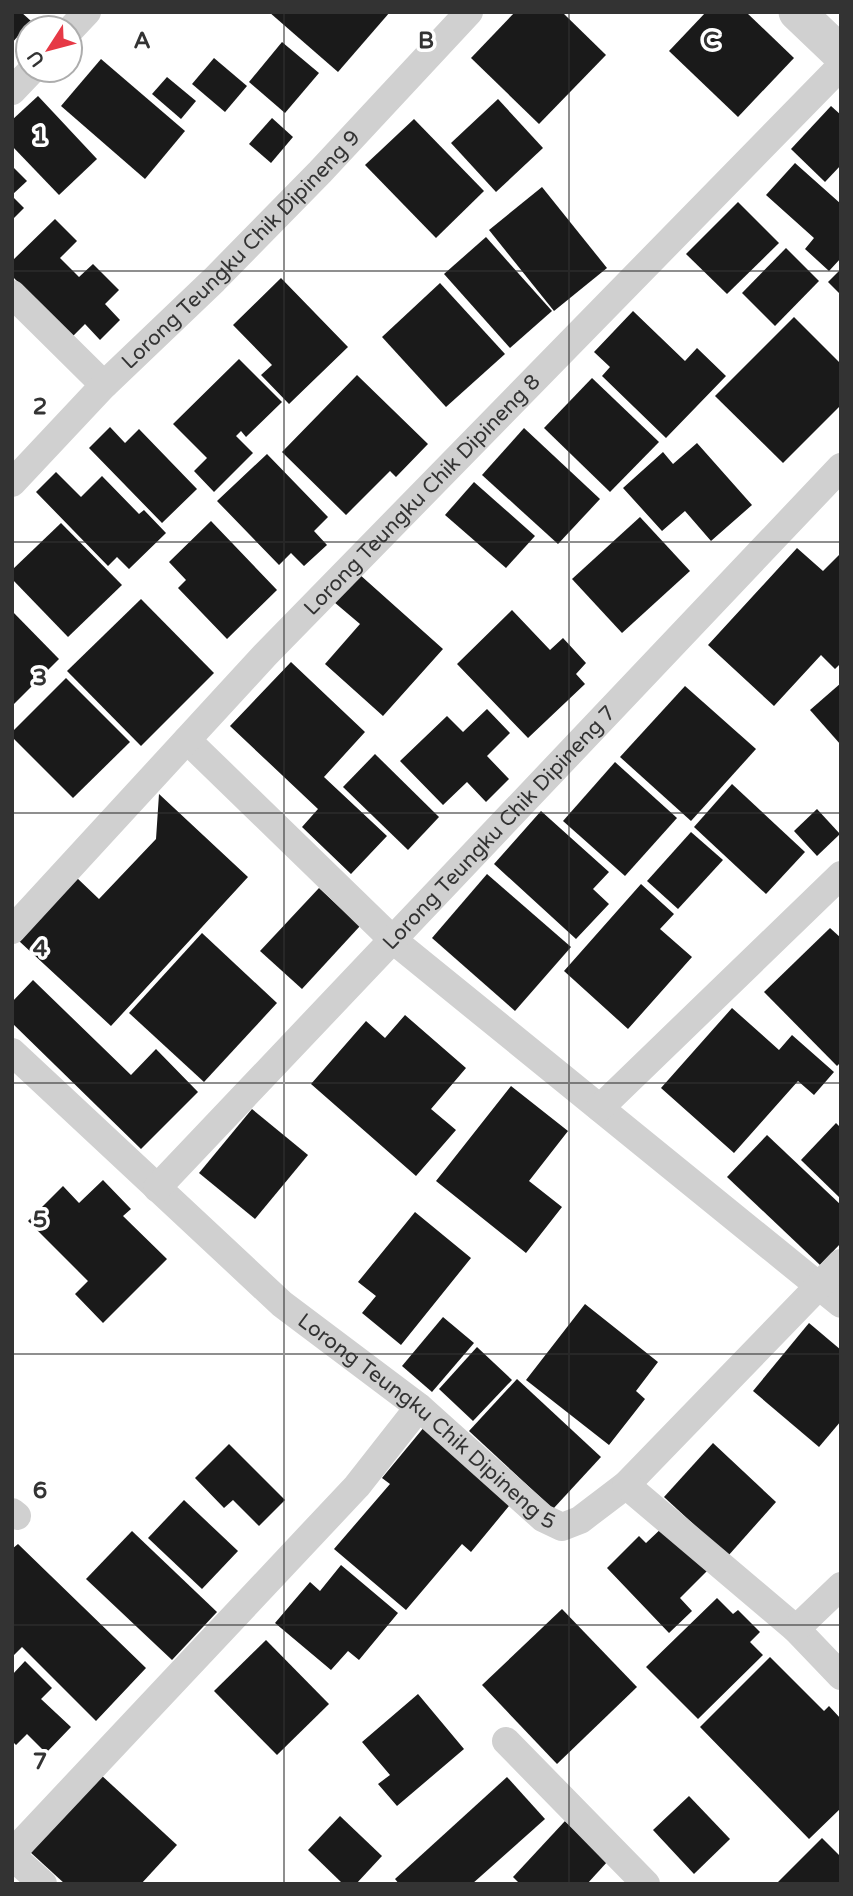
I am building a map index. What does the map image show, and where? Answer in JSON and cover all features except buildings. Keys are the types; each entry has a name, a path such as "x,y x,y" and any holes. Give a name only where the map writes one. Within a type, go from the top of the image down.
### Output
{"street":[{"name":"Lorong Teungku Chik Dipineng 9","path":"12,483 104,385 214,280 320,172 469,12"},
{"path":"797,12 841,54"},
{"name":"Lorong Teungku Chik Dipineng 8","path":"12,930 265,656 841,66"},
{"path":"12,294 104,385"},
{"name":"Lorong Teungku Chik Dipineng 7","path":"157,1188 841,467"},
{"path":"187,740 393,940 841,1304"},
{"path":"600,1108 841,875"},
{"name":"Lorong Teungku Chik Dipineng 5","path":"12,1052 282,1304 419,1407 543,1518 562,1527 580,1520 625,1485 841,1263"},
{"path":"43,1884 12,1855 357,1486 419,1407"},
{"path":"625,1485 796,1629 841,1676"},
{"path":"796,1629 841,1586"},
{"path":"506,1741 646,1884"}]}
